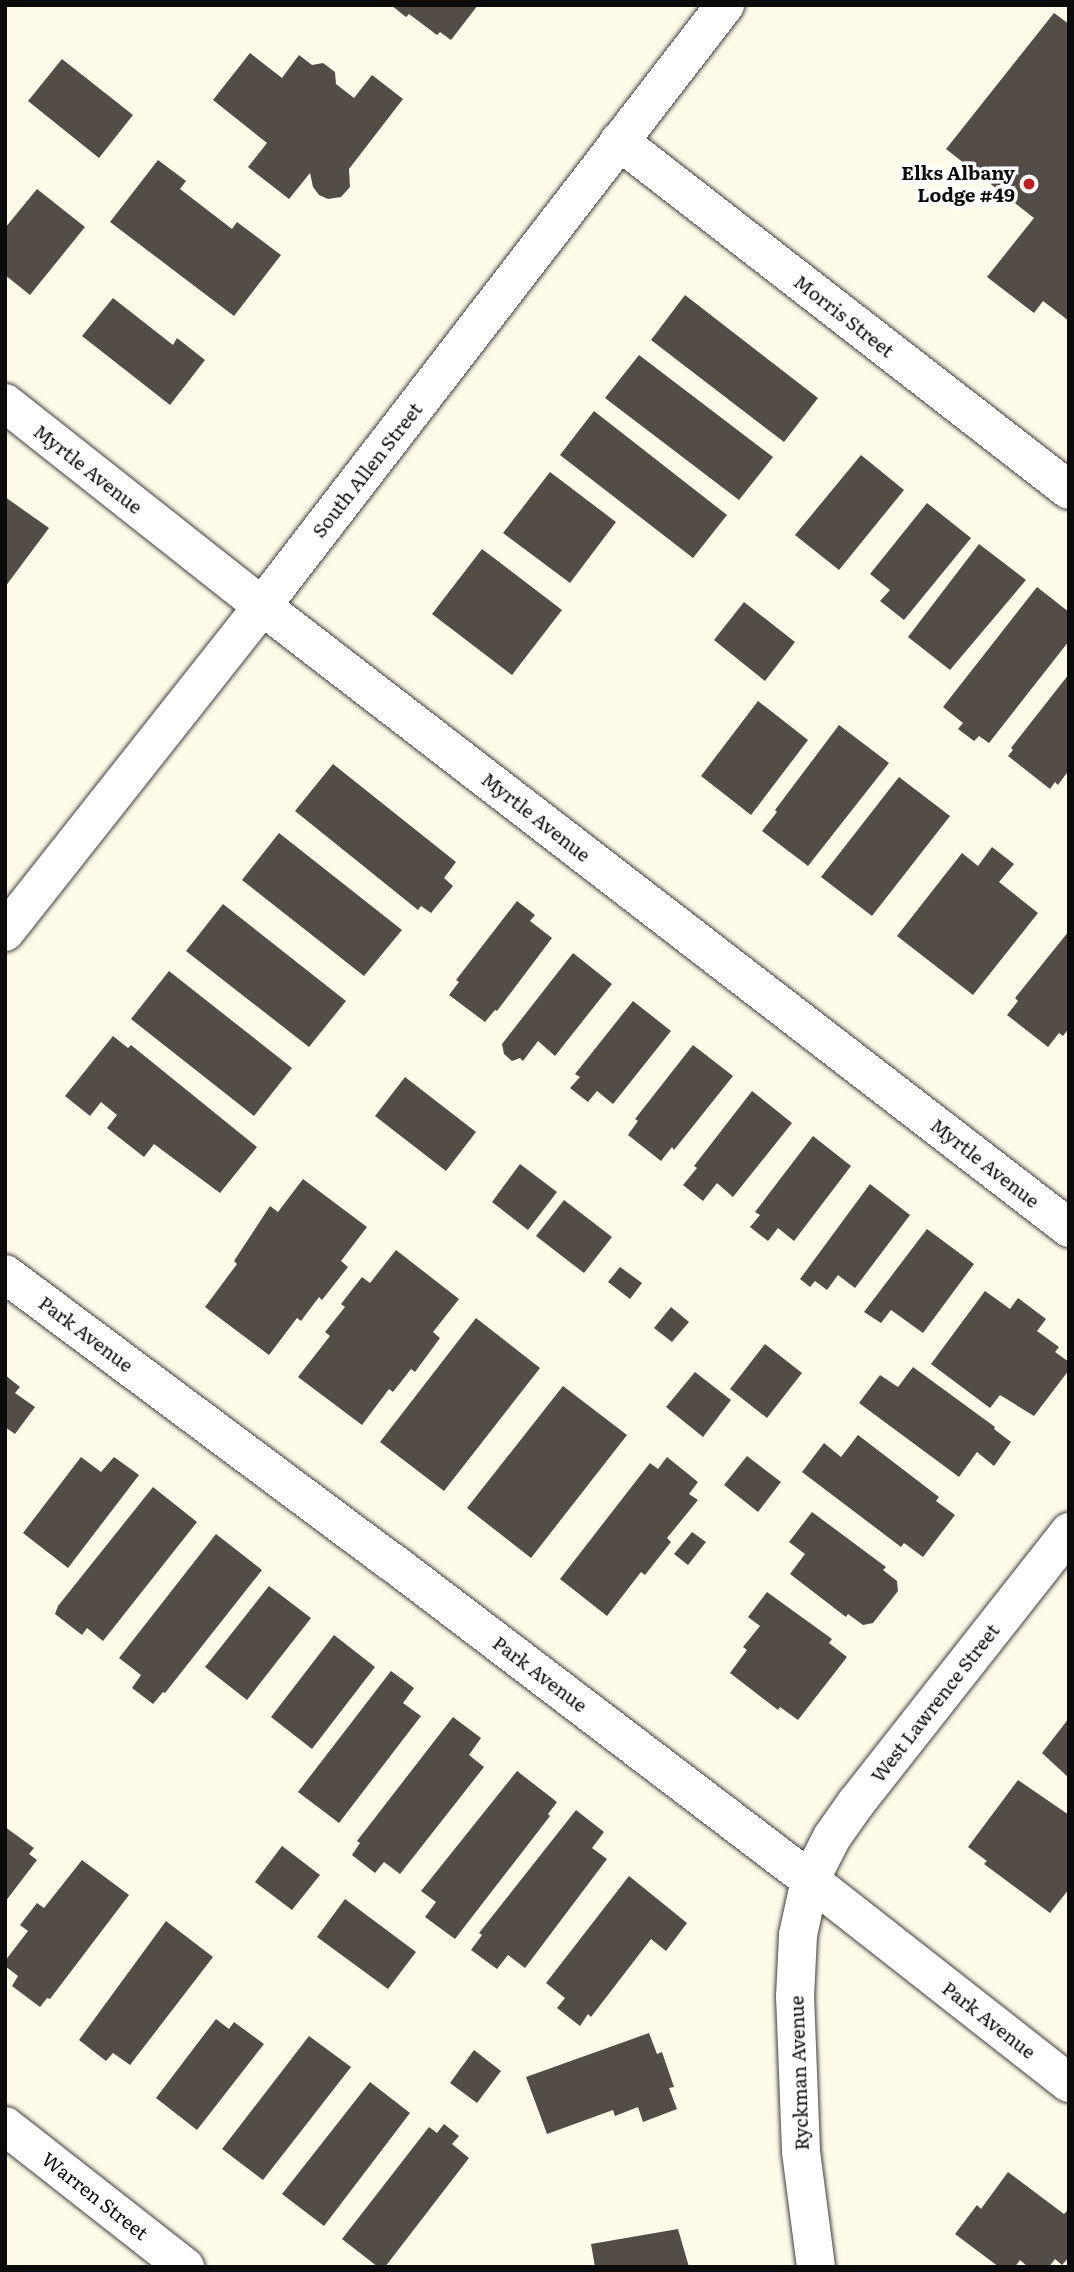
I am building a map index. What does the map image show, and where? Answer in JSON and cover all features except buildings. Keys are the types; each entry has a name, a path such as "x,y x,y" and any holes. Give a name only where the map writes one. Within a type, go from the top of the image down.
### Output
{"street":[{"name":"South Allen Street","path":"5,932 262,606 725,5"},
{"name":"Morris Street","path":"619,141 1069,491"},
{"name":"Myrtle Avenue","path":"5,403 262,606 1069,1228"},
{"name":"Park Avenue","path":"5,1274 392,1562 810,1880 1069,2083"},
{"name":"West Lawrence Street","path":"810,1880 832,1837 856,1802 1069,1532"},
{"name":"Ryckman Avenue","path":"810,1880 798,1935 795,1997 801,2151 816,2267"},
{"name":"Warren Street","path":"5,2126 185,2267"}],"place":[{"name":"Elks Albany Lodge #49","path":"1029,184"}]}
